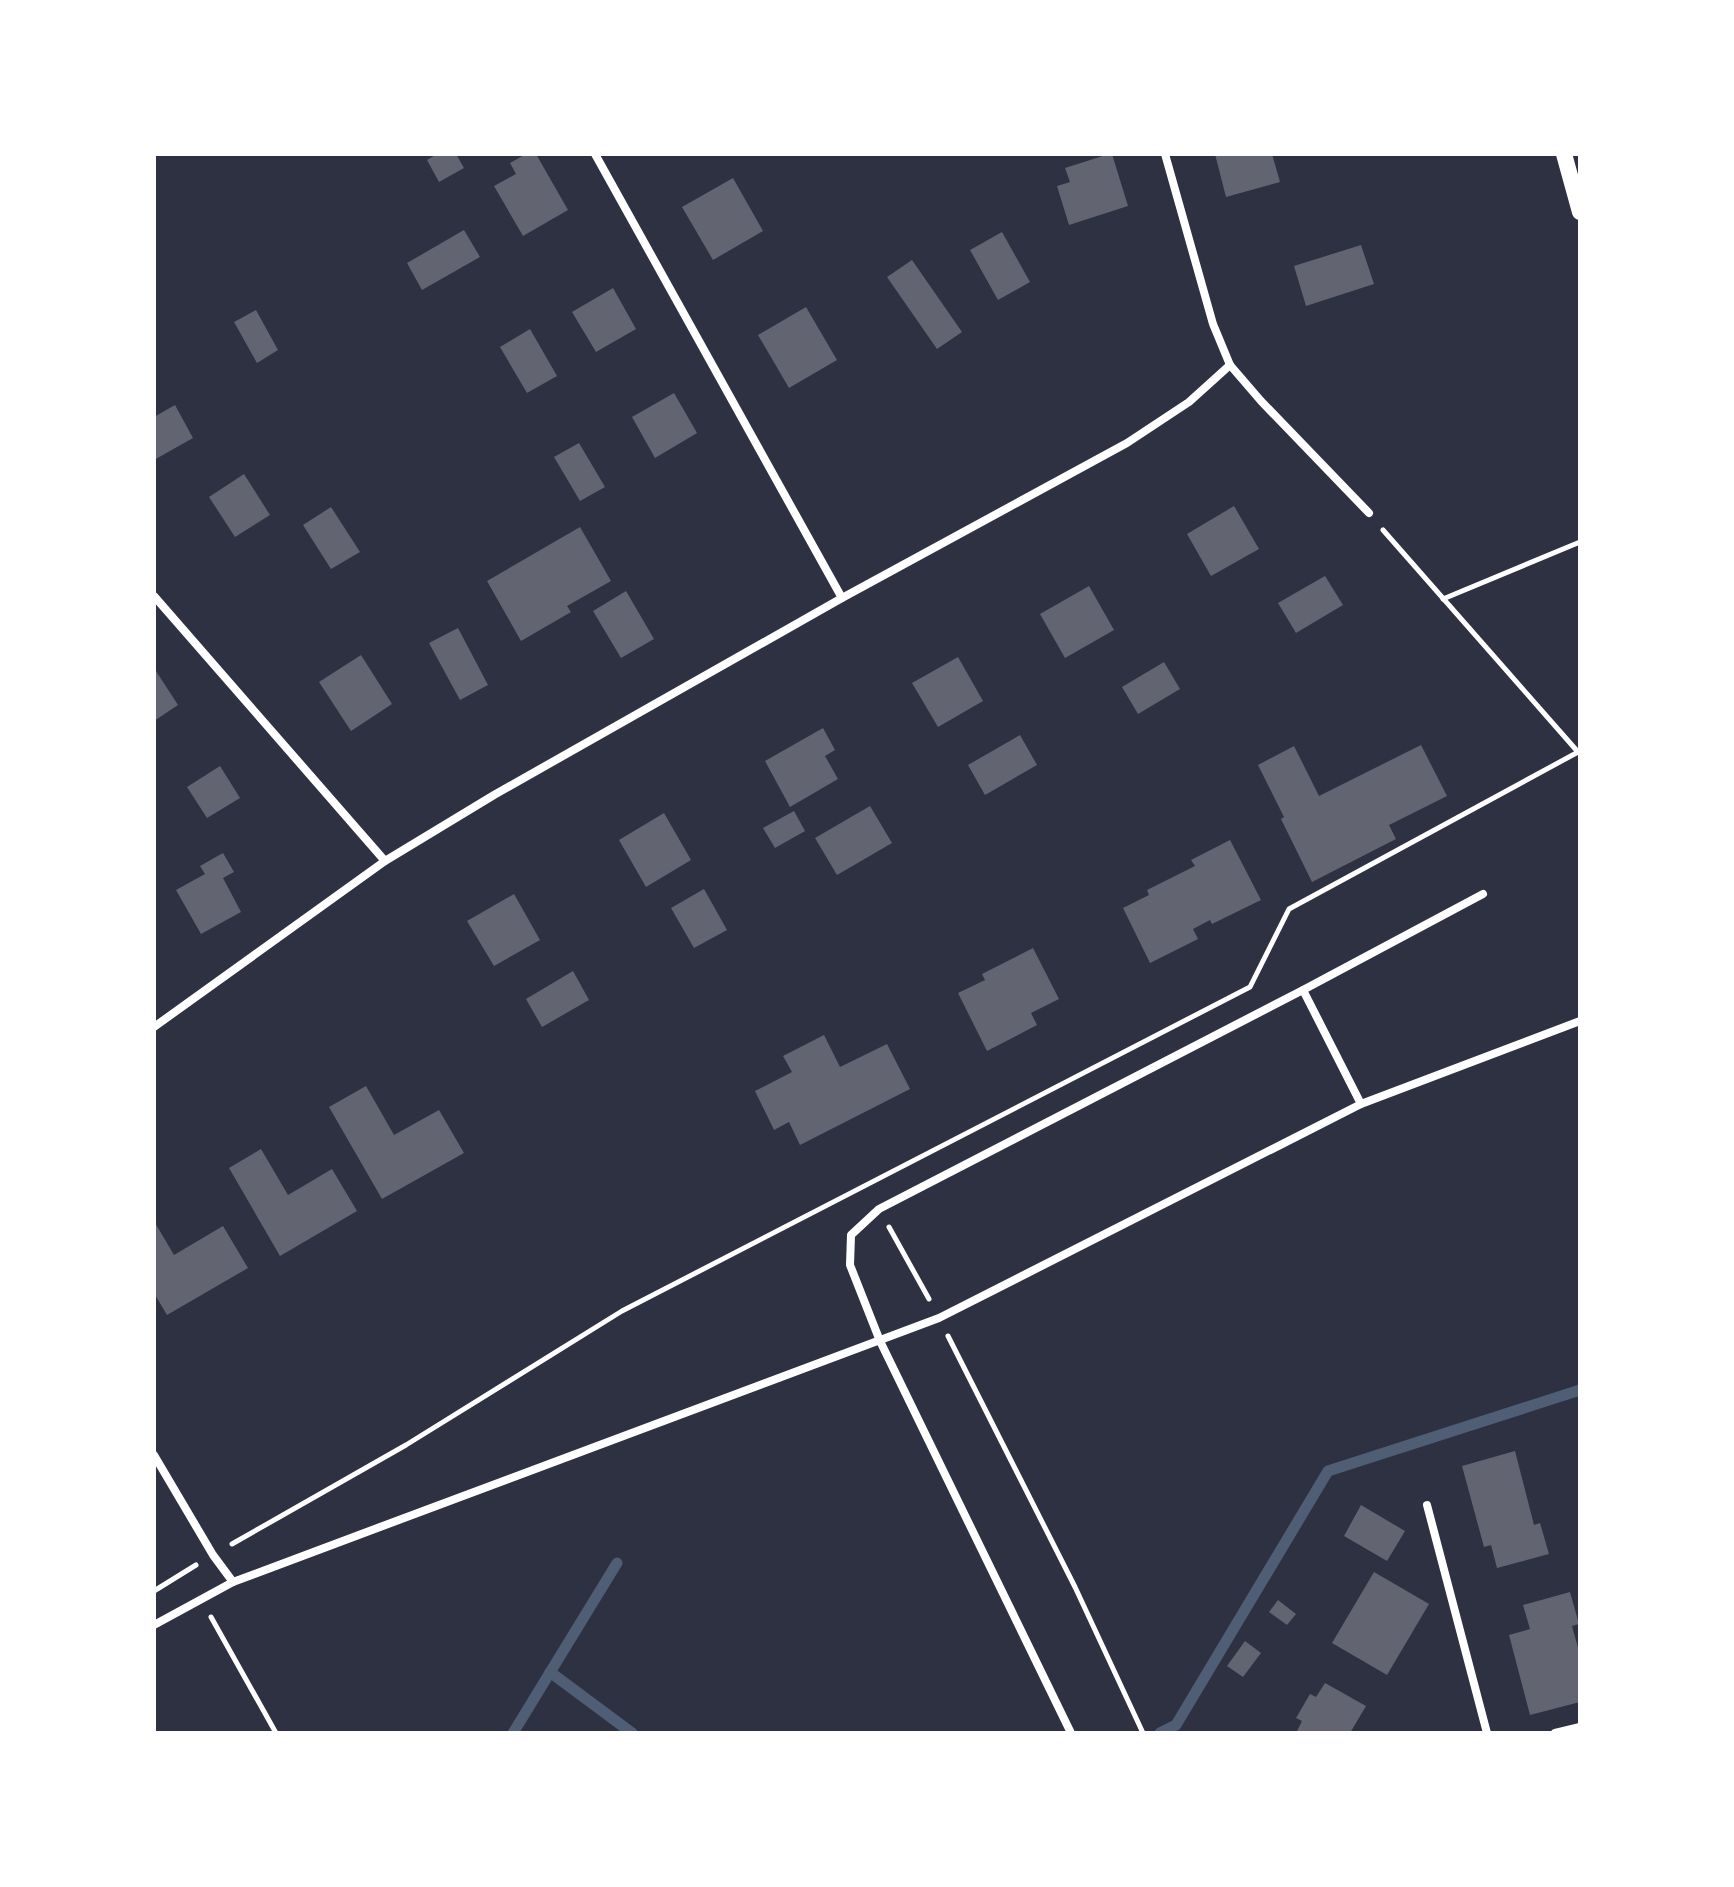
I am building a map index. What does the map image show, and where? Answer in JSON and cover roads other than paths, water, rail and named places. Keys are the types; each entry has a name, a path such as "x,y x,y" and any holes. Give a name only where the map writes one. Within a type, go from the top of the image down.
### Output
{"main road":[{"path":"1564,154 1580,212"}],"street":[{"path":"595,154 842,598"},
{"path":"1165,154 1213,324 1230,365 1369,513"},
{"path":"154,1027 385,861 508,787 842,598 1127,443 1189,402 1230,365"},
{"path":"154,596 385,861"},
{"path":"1071,1733 880,1341 850,1265 851,1235 879,1209 1483,894"},
{"path":"1303,990 1361,1104"},
{"path":"154,1625 233,1582 939,1318 1361,1104 1580,1021"},
{"path":"154,1455 213,1555 233,1582"},
{"path":"1427,1505 1487,1733"},
{"path":"1555,1733 1580,1727"}],"waterway":[{"path":"1160,1733 1176,1725 1328,1471 1580,1390"},
{"path":"513,1733 617,1563"},
{"path":"550,1672 632,1733"}]}
